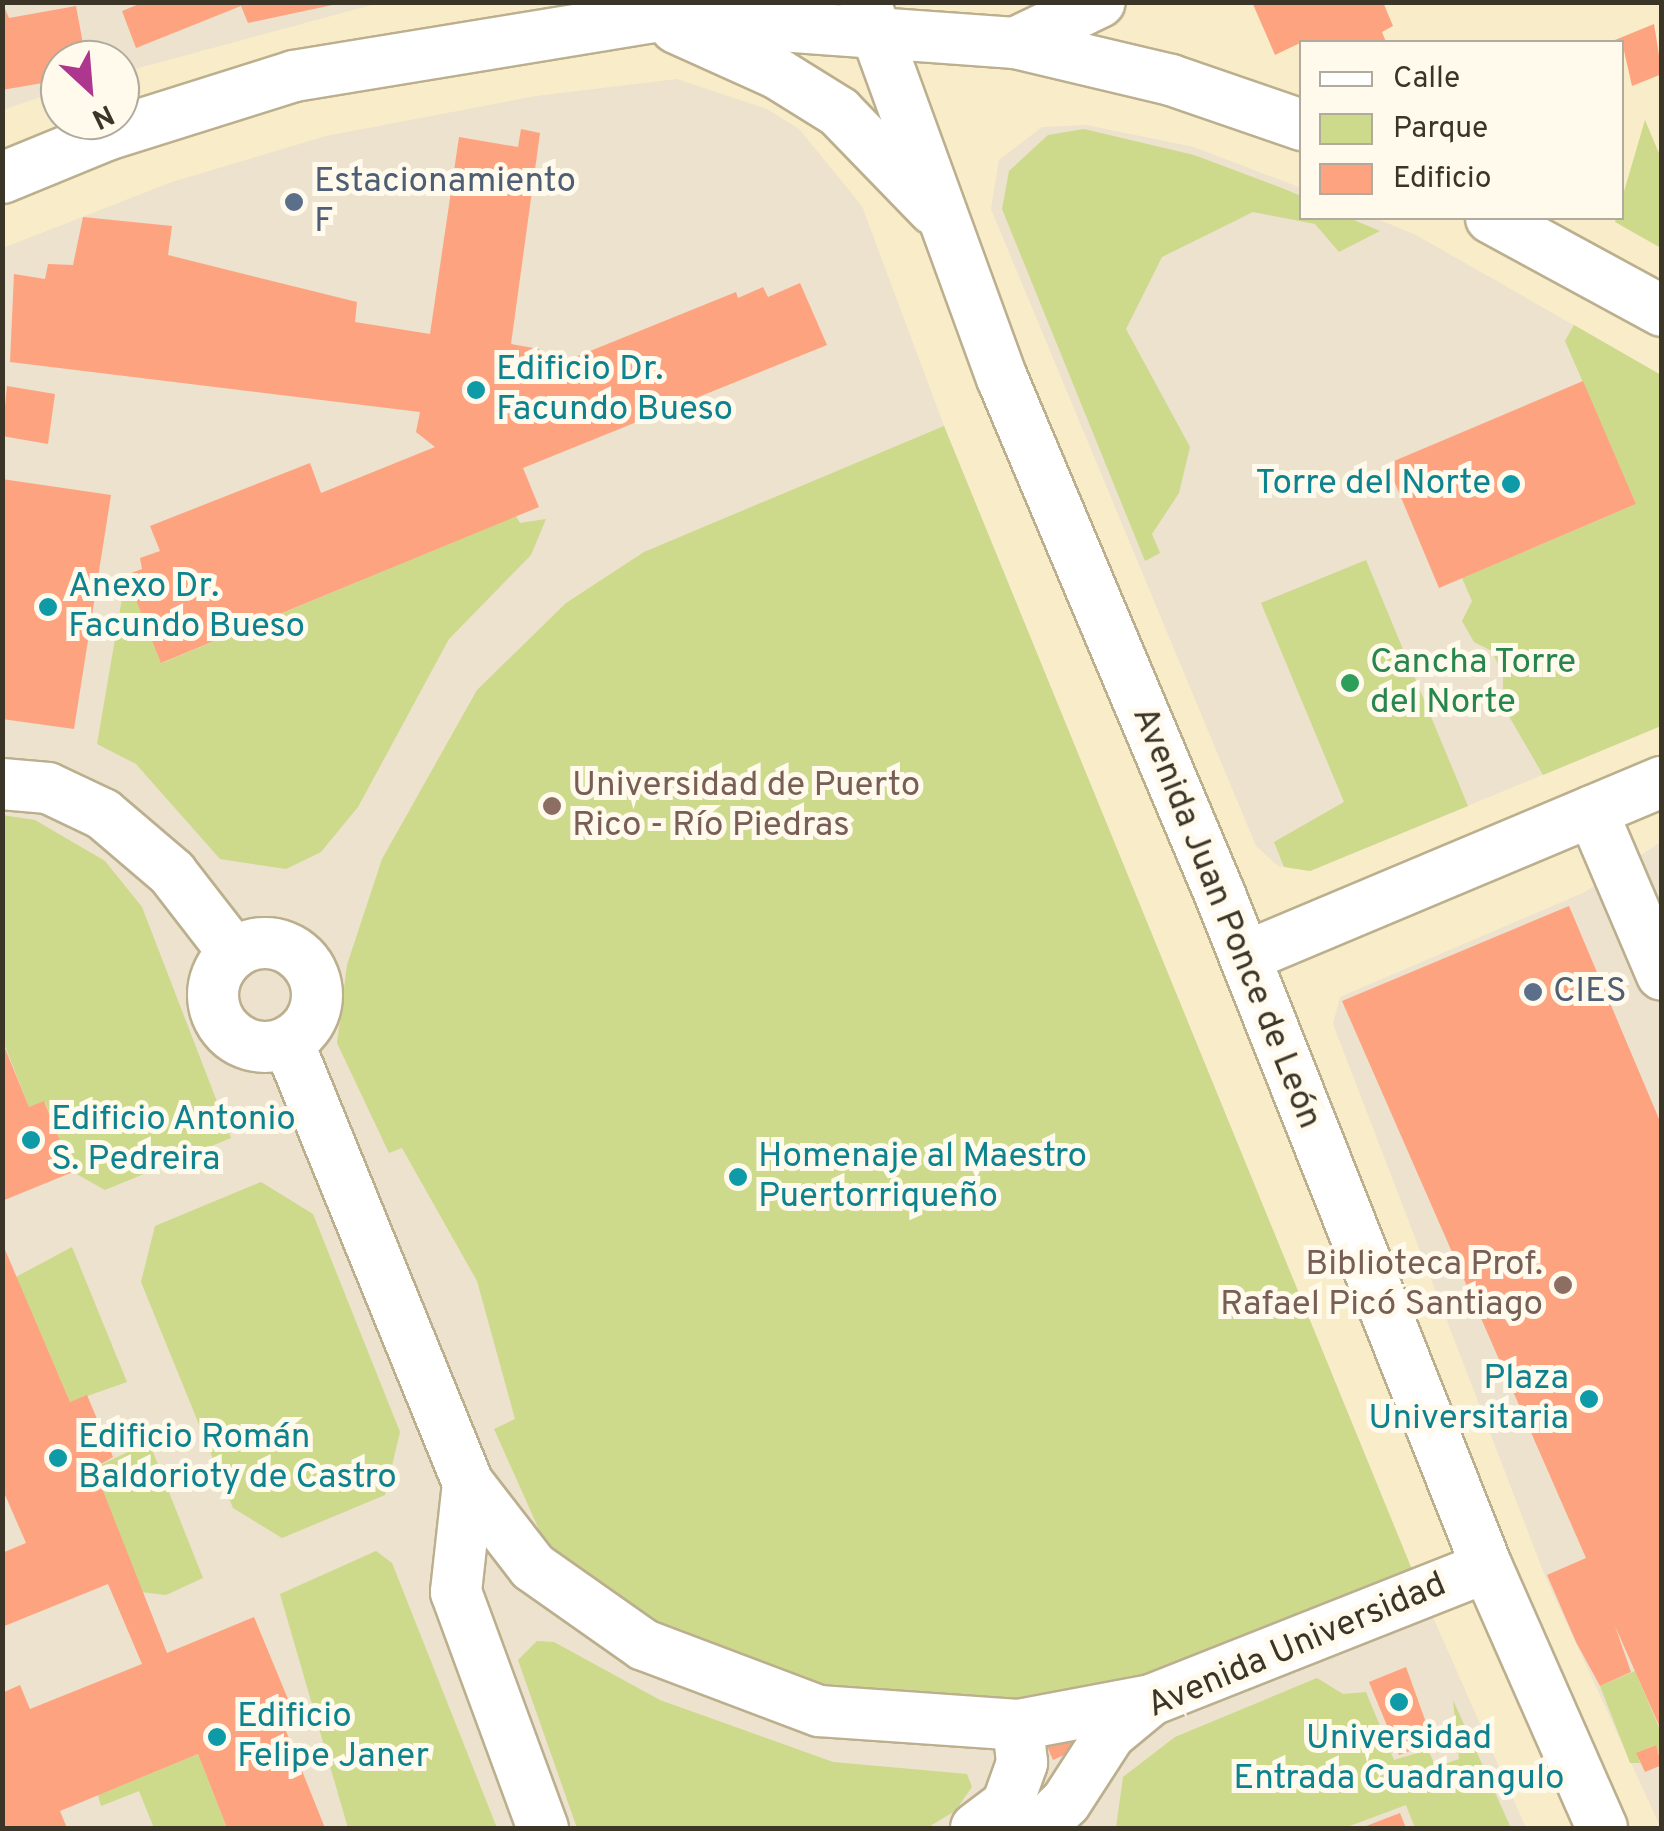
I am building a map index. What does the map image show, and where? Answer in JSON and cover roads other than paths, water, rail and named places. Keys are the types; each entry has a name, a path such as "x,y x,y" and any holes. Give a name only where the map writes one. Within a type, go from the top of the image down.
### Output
{"street":[{"path":"1015,43 1100,2"},
{"path":"2,178 107,135 294,76 647,10 867,15 1015,43 1171,80 1299,124"},
{"path":"647,10 778,74 839,112 942,218"},
{"name":"Avenida Juan Ponce de León","path":"867,15 1066,534 1245,957 1487,1567 1602,1828"},
{"path":"1495,220 1662,311"},
{"path":"1245,957 1662,782"},
{"path":"2,784 48,788 103,814 172,872 234,952"},
{"path":"1592,811 1662,975"},
{"path":"272,944 308,964 318,1003 310,1022 288,1042 257,1048 222,1027 212,988 234,952 272,944"},
{"path":"288,1042 468,1482 533,1568 644,1645 819,1711 1018,1724 1151,1700"},
{"path":"468,1482 456,1592 543,1828"},
{"name":"Avenida Universidad","path":"1040,1828 1066,1802 1110,1734 1151,1700 1487,1567"},
{"path":"976,1828 1007,1804 1022,1764 1018,1724"}],"place":[{"name":"Estacionamiento F","path":"294,202"},
{"name":"Edificio Dr. Facundo Bueso","path":"476,390"},
{"name":"Torre del Norte","path":"1511,484"},
{"name":"Anexo Dr. Facundo Bueso","path":"48,607"},
{"name":"Cancha Torre del Norte","path":"1350,683"},
{"name":"Universidad de Puerto Rico - Río Piedras","path":"552,806"},
{"name":"CIES","path":"1533,992"},
{"name":"Edificio Antonio S. Pedreira","path":"31,1140"},
{"name":"Homenaje al Maestro Puertorriqueño","path":"738,1177"},
{"name":"Biblioteca Prof. Rafael Picó Santiago","path":"1563,1285"},
{"name":"Plaza Universitaria","path":"1589,1399"},
{"name":"Edificio Román Baldorioty de Castro","path":"58,1458"},
{"name":"Universidad Entrada Cuadrangulo","path":"1399,1702"},
{"name":"Edificio Felipe Janer","path":"217,1737"}]}
